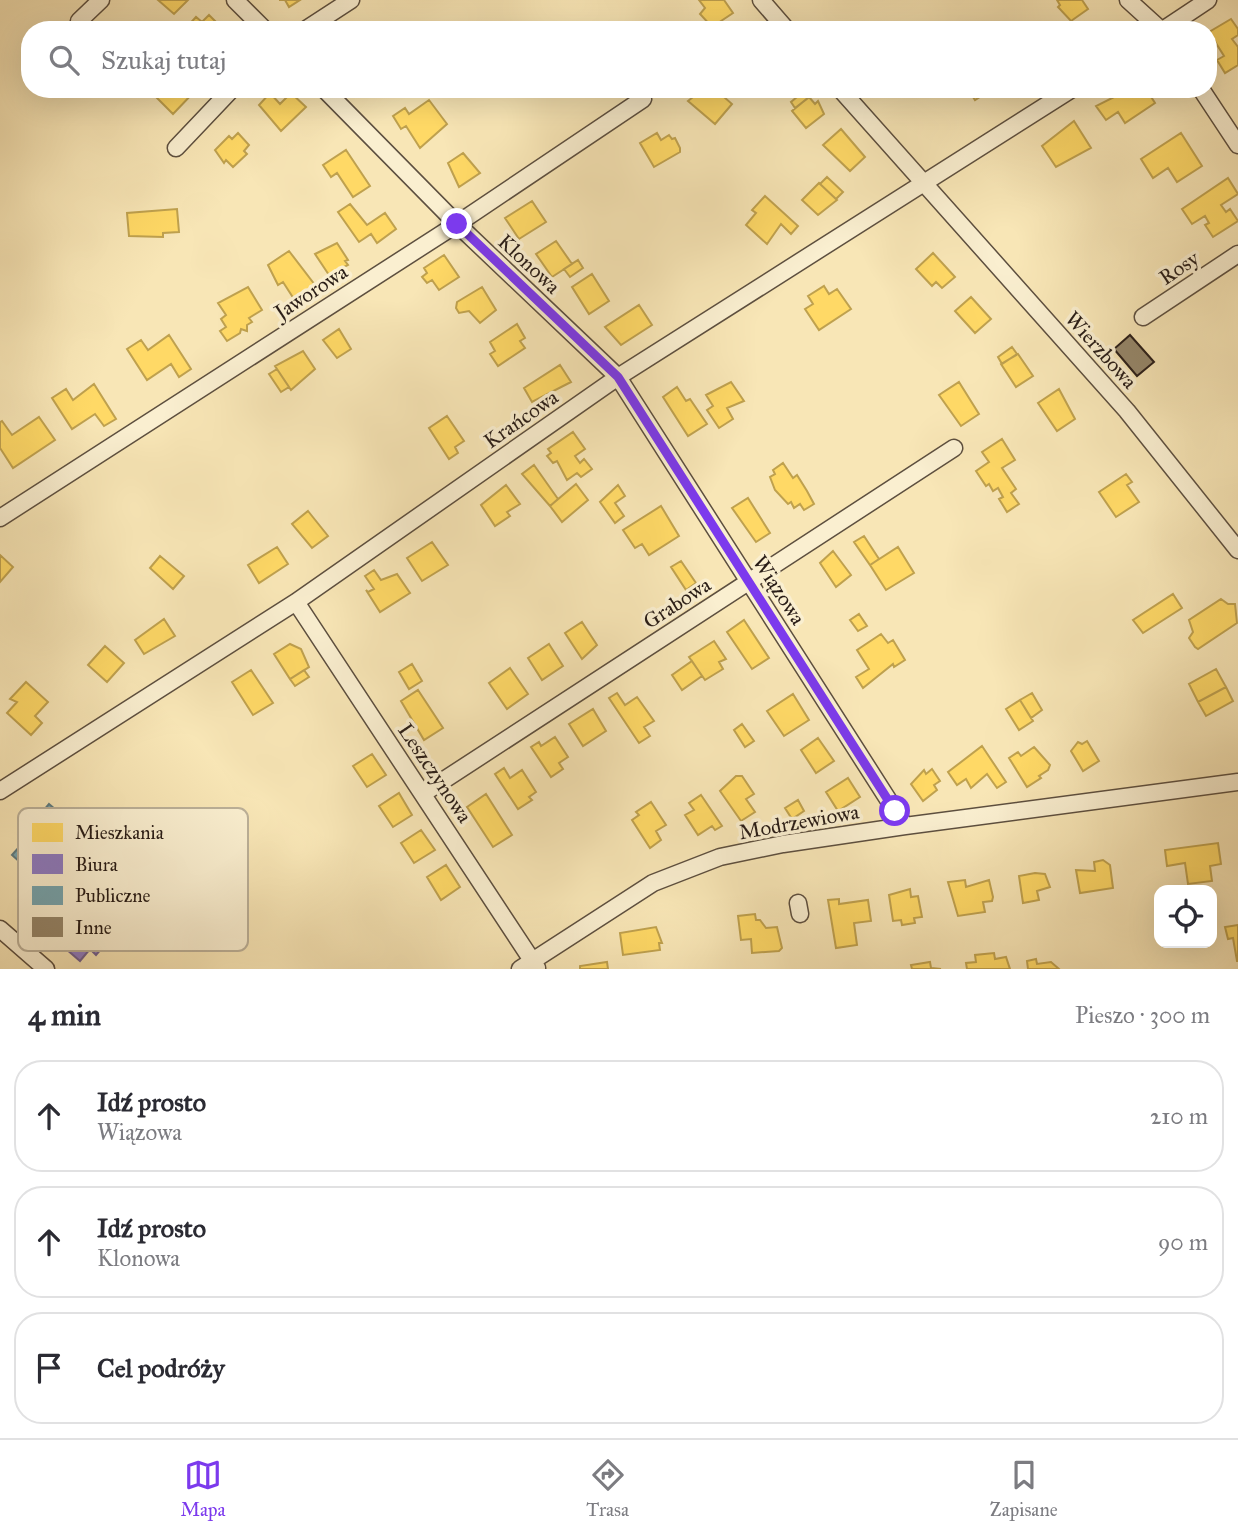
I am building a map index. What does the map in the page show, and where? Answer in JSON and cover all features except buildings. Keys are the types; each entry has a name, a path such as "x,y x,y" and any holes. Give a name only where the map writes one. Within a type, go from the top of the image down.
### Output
{"street":[{"path":"79,21 101,0"},
{"path":"235,0 256,21"},
{"path":"320,21 351,0"},
{"path":"761,0 779,21"},
{"path":"1128,0 1152,21"},
{"path":"1176,21 1208,0"},
{"path":"176,148 224,98"},
{"name":"Klonowa","path":"333,98 457,224 618,377"},
{"name":"Wierzbowa","path":"848,98 1127,411 1238,550"},
{"name":"Krańcowa","path":"0,792 296,602 618,377 925,185 1058,98"},
{"path":"1207,98 1238,145"},
{"name":"Jaworowa","path":"0,518 457,224 643,99"},
{"name":"Rosy","path":"1143,317 1238,254"},
{"name":"Wiązowa","path":"618,377 905,826"},
{"name":"Grabowa","path":"424,793 954,448"},
{"name":"Leszczynowa","path":"296,602 424,793 530,966"},
{"name":"Modrzewiowa","path":"530,966 653,883 697,864 783,844 1238,782"},
{"path":"0,929 18,945"},
{"path":"25,951 46,969"}],"route":[{"path":"457,224 618,377 895,811"}]}
